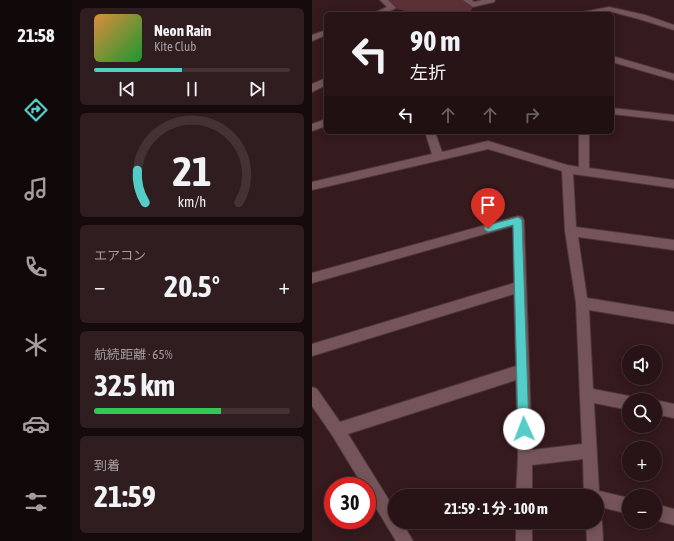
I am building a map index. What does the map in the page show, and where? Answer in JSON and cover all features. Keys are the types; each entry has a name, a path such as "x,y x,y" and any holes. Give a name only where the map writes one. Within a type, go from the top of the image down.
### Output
{"street":[{"path":"381,12 392,8 384,0"},
{"path":"470,3 491,0"},
{"path":"595,12 608,9 642,17 672,27"},
{"path":"312,38 324,33"},
{"path":"614,60 674,77"},
{"path":"312,89 324,82"},
{"path":"614,111 674,118"},
{"path":"312,128 324,123"},
{"path":"431,134 438,157"},
{"path":"584,134 584,171"},
{"path":"312,186 488,146 567,169 674,184"},
{"path":"567,169 571,231 582,303 592,489"},
{"path":"312,278 518,220 525,458 524,489"},
{"path":"571,231 674,245"},
{"path":"312,350 520,287"},
{"path":"582,303 674,318"},
{"path":"337,430 522,371"},
{"path":"312,394 337,430 406,541"},
{"path":"588,396 622,402"},
{"path":"662,408 674,411"},
{"path":"525,458 590,451"},
{"path":"604,500 622,504"},
{"path":"662,514 674,517"},
{"path":"524,529 524,541"},
{"path":"594,529 595,541"}],"shaded area":[{"path":"384,0 467,0 473,5 471,12 409,12 392,8"}],"route":[{"path":"488,229 518,220 524,429"}]}
